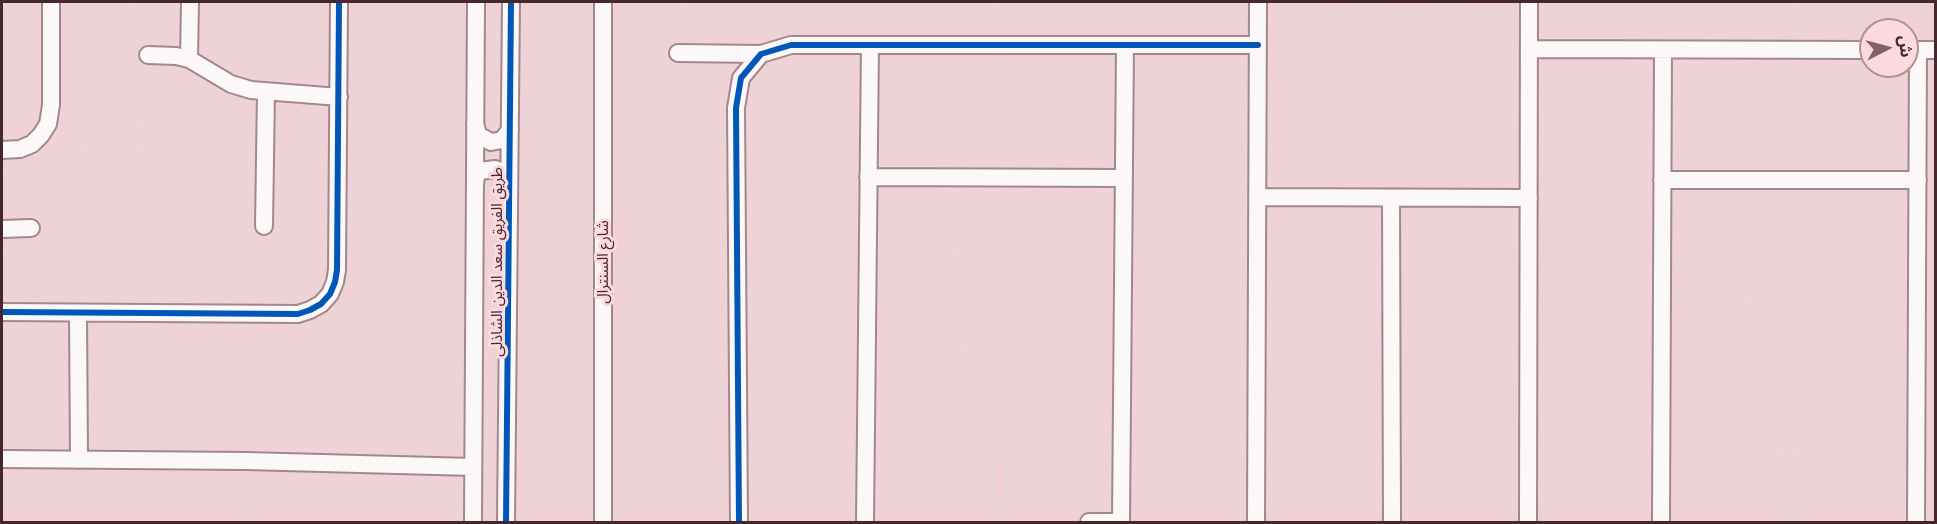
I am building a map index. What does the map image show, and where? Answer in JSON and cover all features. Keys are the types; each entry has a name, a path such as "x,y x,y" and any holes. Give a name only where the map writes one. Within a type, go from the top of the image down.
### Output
{"street":[{"path":"2,150 20,149 32,144 48,124 51,105 51,2"},
{"path":"189,59 190,2"},
{"path":"2,312 298,314 321,304 330,294 337,270 339,2"},
{"name":"طريق الفريق سعد الدين الشاذلى","path":"473,522 476,2"},
{"name":"طريق الفريق سعد الدين الشاذلى","path":"506,522 511,2"},
{"name":"شارع السنترال","path":"603,2 603,522"},
{"path":"1256,522 1258,7"},
{"path":"1528,522 1529,8"},
{"path":"681,53 761,54 790,45 1258,45"},
{"path":"865,522 870,45"},
{"path":"1089,522 1120,522 1125,45"},
{"path":"1529,49 1859,50"},
{"path":"1661,522 1663,50"},
{"path":"1916,522 1920,50"},
{"path":"739,522 736,108 741,78 761,54"},
{"path":"148,55 189,59 231,84 266,92 339,97"},
{"path":"264,226 266,92"},
{"path":"475,122 478,135 491,142 502,140 510,130"},
{"path":"475,187 476,176 480,171 495,169 505,176 509,191"},
{"path":"868,177 1123,178"},
{"path":"1662,180 1918,180"},
{"path":"1257,197 1528,198"},
{"path":"1391,198 1392,522"},
{"path":"2,229 31,228"},
{"path":"78,312 79,460"},
{"path":"2,459 246,461 473,467"}],"path":[{"path":"129,2 129,42 134,51 148,55"},
{"path":"681,53 682,2"},
{"path":"998,2 1002,45 1006,178 1013,249"},
{"path":"1779,260 1786,180 1789,50 1793,2"},
{"path":"1258,7 1529,8"},
{"path":"339,97 475,96"},
{"path":"105,313 106,176 60,124 155,124 163,130 166,313"},
{"path":"143,124 144,177"},
{"path":"82,151 144,151"},
{"path":"2,173 164,178"},
{"path":"1001,249 1006,178"},
{"path":"1786,180 1795,260"},
{"path":"868,248 1123,250"},
{"path":"867,366 963,363 959,248"},
{"path":"2,255 105,256"},
{"path":"1662,260 1917,259"},
{"path":"1661,375 1752,373 1750,299 1662,301"},
{"path":"222,314 223,461"},
{"path":"264,462 266,314"},
{"path":"962,346 1122,332"},
{"path":"1008,342 1004,409 1121,407"},
{"path":"1752,351 1917,350"},
{"path":"1801,351 1803,450"},
{"path":"1803,416 1917,414"},
{"path":"866,449 1121,452"},
{"path":"1661,450 1916,450"},
{"path":"1780,450 1781,522"},
{"path":"1795,450 1796,522"},
{"path":"993,451 993,522"},
{"path":"1005,522 1007,451"},
{"path":"246,461 247,522"}],"cycle path":[{"path":"2,312 298,314 321,304 330,294 337,270 339,2"},
{"path":"506,522 511,2"},
{"path":"739,522 736,108 741,78 761,54 791,45 1258,45"}]}
